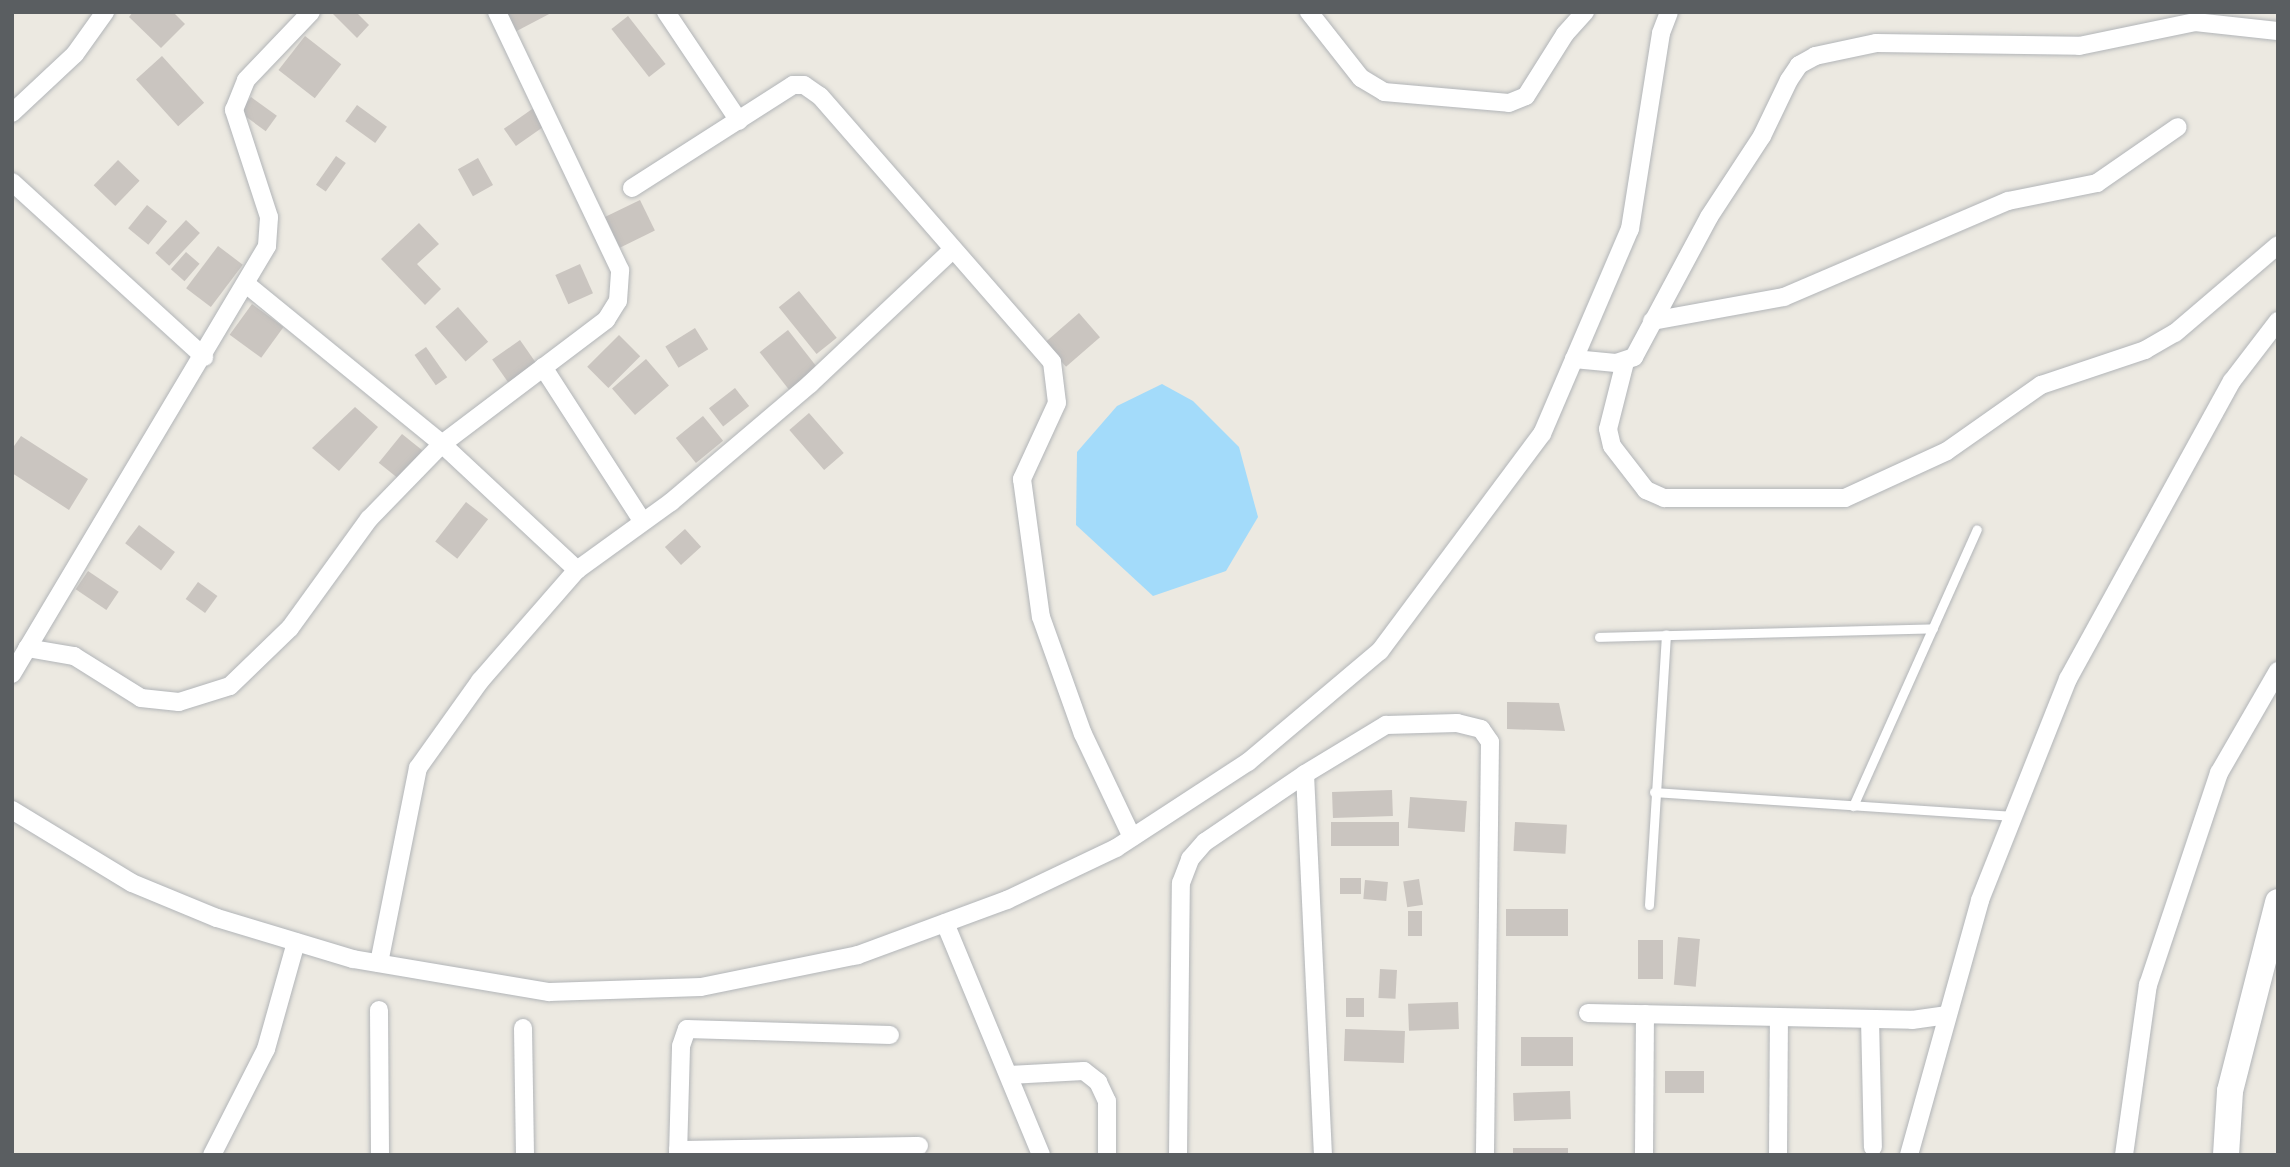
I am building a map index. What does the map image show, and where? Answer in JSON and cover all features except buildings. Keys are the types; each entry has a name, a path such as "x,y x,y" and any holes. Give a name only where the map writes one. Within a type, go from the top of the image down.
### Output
{"main road":[{"path":"2226,1155 2230,1091 2278,902"}],"street":[{"path":"12,113 75,54 105,12"},
{"path":"12,674 204,357 267,246 269,217 234,110 246,80 311,12"},
{"path":"27,648 74,656 141,698 179,702 230,686 290,628 369,519 442,444 606,320 618,302 620,270 497,12"},
{"path":"666,12 739,121"},
{"path":"1309,12 1361,78 1384,92 1509,103 1526,96 1565,33 1586,12"},
{"path":"12,810 132,883 296,942 379,963 549,992 701,987 858,955 1006,901 1132,837 1248,762 1380,650 1542,434 1630,229 1661,33 1670,12"},
{"path":"1574,359 1625,362 1634,357 1709,217 1762,136 1789,80 1799,65 1815,56 1876,43 2078,46 2194,22 2278,31"},
{"path":"632,188 793,85 804,85 820,96 1052,362 1057,403 1022,480 1041,617 1083,734 1132,837"},
{"path":"1652,321 1784,297 2008,201 2097,183 2178,127"},
{"path":"12,182 204,357"},
{"path":"1625,362 1608,429 1612,446 1646,490 1664,498 1845,498 1947,451 2041,385 2144,350 2175,333 2278,245"},
{"path":"379,963 418,768 488,671 577,570 643,523 810,384 952,250"},
{"path":"246,284 442,444 577,570"},
{"path":"1909,1155 1980,900 2068,679 2115,587 2232,381 2278,321"},
{"path":"543,367 643,523"},
{"path":"2124,1155 2148,985 2219,773 2278,671"},
{"path":"1178,1155 1181,883 1190,859 1205,842 1305,774 1386,725 1457,723 1481,729 1490,742 1485,1155"},
{"path":"1305,774 1323,1155"},
{"path":"945,923 1041,1155"},
{"path":"212,1155 266,1049 296,942"},
{"path":"379,1010 380,1155"},
{"path":"1588,1013 1870,1019 1946,1015"},
{"path":"1644,1155 1645,1014"},
{"path":"1778,1155 1779,1017"},
{"path":"1870,1019 1873,1147"},
{"path":"523,1028 525,1155"},
{"path":"890,1035 687,1029 681,1046 678,1152 919,1146"},
{"path":"1009,1074 1084,1071 1098,1082 1107,1101 1107,1155"}],"lane":[{"path":"1853,806 1977,529"},
{"path":"1599,636 1933,628"},
{"path":"1649,905 1654,792 1666,635"},
{"path":"1654,792 2013,816"}],"water":[{"path":"1162,384 1193,401 1239,447 1258,517 1226,571 1153,596 1076,525 1077,452 1117,406"}]}
